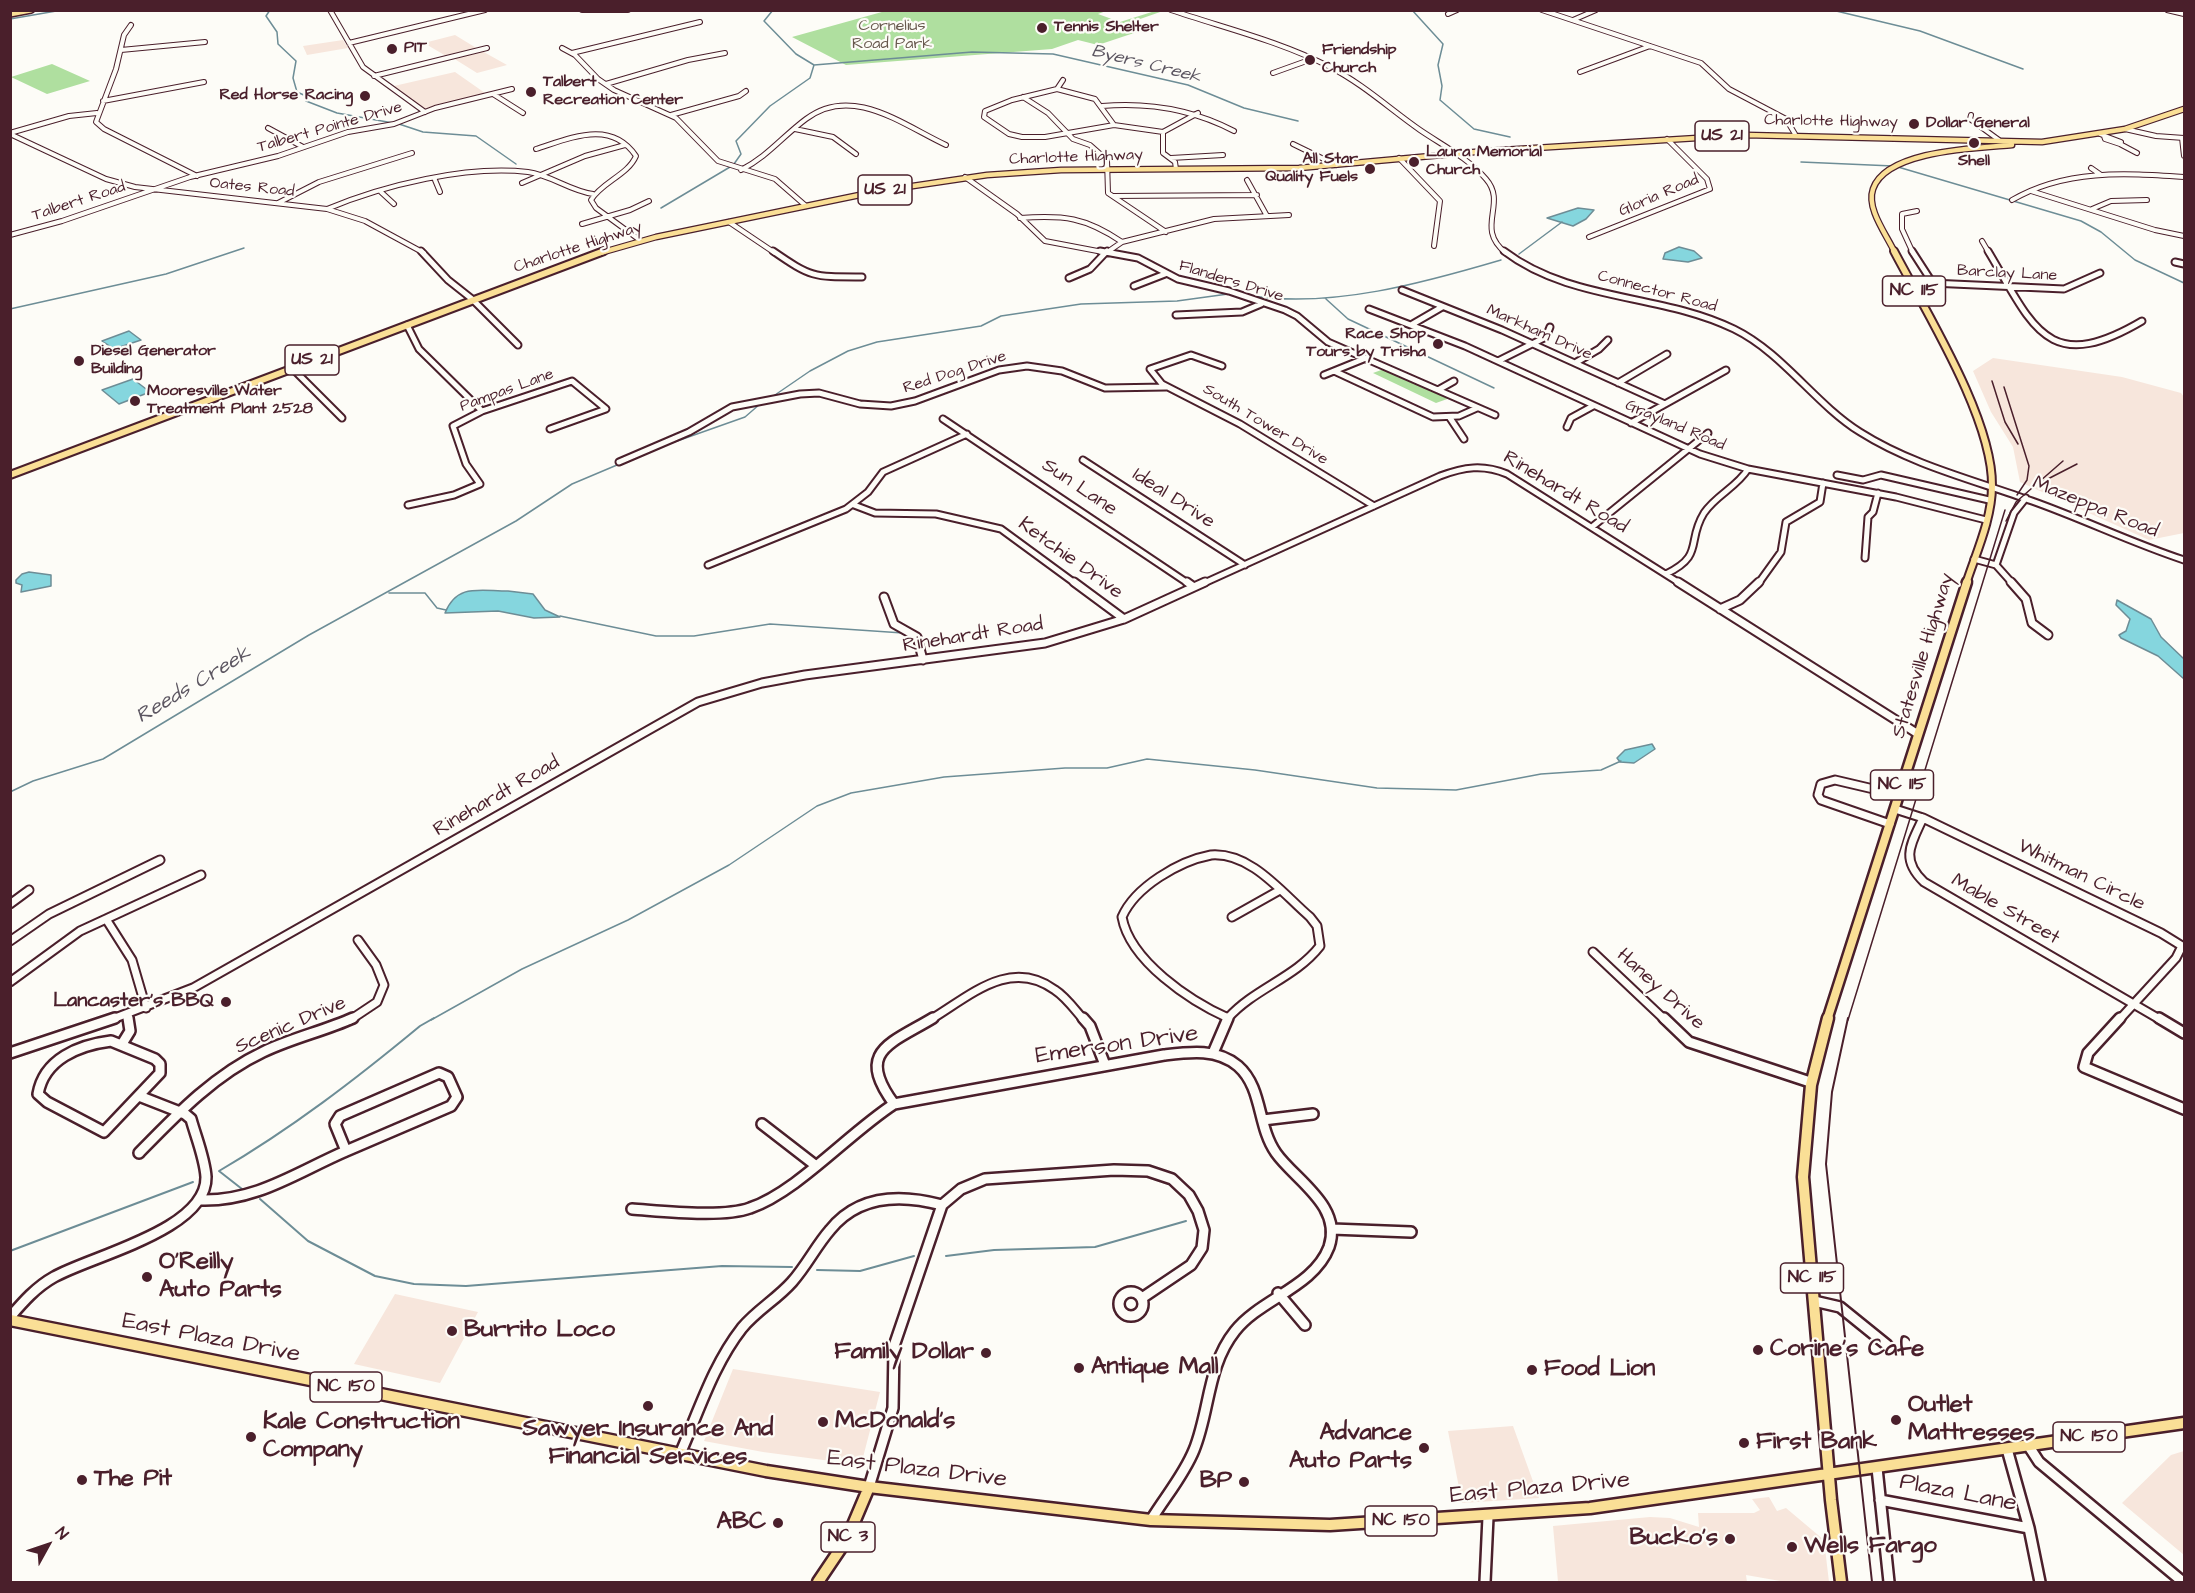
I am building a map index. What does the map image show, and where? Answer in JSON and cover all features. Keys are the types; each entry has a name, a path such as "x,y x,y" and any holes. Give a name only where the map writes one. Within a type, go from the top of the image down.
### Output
{"highway":[{"path":"12,12 31,10"}],"main road":[{"path":"1989,140 2042,142 2102,135 2184,109"},
{"name":"Charlotte Highway","path":"10,476 597,253 641,241 806,206 964,177 1107,169 1336,165 1453,153 1667,139 1795,134 1989,140"},
{"path":"1933,138 1958,151"},
{"path":"1989,140 2012,145"},
{"name":"Statesville Highway","path":"1829,1474 1803,1177 1804,1130 1810,1082 1986,520 1992,487 1987,446 1969,396 1873,209 1870,191 1880,176 1900,163 2000,142 2012,145 2042,142"},
{"name":"East Plaza Drive","path":"10,1318 680,1454 869,1487 1151,1520 1330,1525 1488,1516 1590,1508 1829,1474"},
{"name":"NC 150","path":"1829,1474 2184,1423"},
{"name":"NC 115","path":"1829,1474 1841,1582"},
{"name":"NC 3","path":"818,1582 847,1539 869,1487"}],"street":[{"path":"330,10 363,67 426,112"},
{"path":"349,43 485,10"},
{"path":"582,10 628,10"},
{"path":"1171,10 1312,59 1351,80 1453,153"},
{"path":"1448,14 1457,10"},
{"path":"1542,10 1692,59 1708,67 1729,89 1786,119 1795,134"},
{"path":"1573,20 1596,10"},
{"path":"2167,10 2184,14"},
{"path":"572,53 700,22"},
{"path":"131,26 124,35 121,50 97,113 96,122 104,129 197,176"},
{"path":"121,50 205,42"},
{"path":"1580,72 1650,46"},
{"path":"374,76 487,48"},
{"path":"562,48 572,53 606,84 671,115 686,126 709,155 728,166 782,183 806,206"},
{"path":"606,84 682,62 725,53"},
{"path":"1273,73 1312,59"},
{"path":"1057,89 1064,80"},
{"path":"103,101 204,82"},
{"name":"Talbert Pointe Drive","path":"155,189 348,132 402,121 426,112 512,89"},
{"path":"1114,125 1102,106 1088,96 1057,89 991,108 986,111 984,117 1015,136 1033,138 1114,125 1163,132 1198,113"},
{"path":"671,115 739,96 746,91"},
{"path":"493,93 523,113"},
{"path":"1023,97 1048,113 1066,133 1097,150 1107,160 1106,190 1166,232"},
{"path":"741,170 768,155 818,111 833,106 856,104 877,110 946,145"},
{"path":"1102,106 1133,104 1198,113 1215,119 1234,130"},
{"path":"10,134 62,118 97,113"},
{"path":"1971,115 1970,119 2000,142"},
{"path":"268,128 303,147"},
{"path":"795,129 833,137 856,154"},
{"path":"2125,129 2156,136 2183,138 2184,156"},
{"path":"1163,132 1162,148 1171,158 1176,169"},
{"path":"327,209 381,192 435,180 509,171 544,175 573,191 593,194 633,163 634,152 613,136 598,133 536,148"},
{"name":"Oates Road","path":"10,134 106,179 155,189 327,209 365,221 425,253 448,280 472,299 518,345"},
{"path":"2102,135 2105,139 2137,153"},
{"name":"Gloria Road","path":"1589,237 1710,189 1707,179 1667,139"},
{"path":"1293,144 1336,165"},
{"path":"522,183 585,156 625,145"},
{"path":"278,203 319,182 412,153"},
{"name":"Connector Road","path":"1453,153 1483,176 1492,187 1496,201 1489,218 1489,230 1498,246 1516,260 1559,280 1694,314 1738,331 1761,345 1816,399 1863,434 1917,461 1992,487"},
{"path":"1171,158 1223,155"},
{"path":"1399,158 1440,201 1434,246"},
{"path":"466,166 468,176"},
{"path":"2091,168 2101,175"},
{"path":"2012,200 2068,177 2101,175 2184,177"},
{"name":"Flanders Drive","path":"964,177 1020,218 1045,241 1144,260 1165,274 1184,281 1239,294 1261,304 1292,312 1320,337 1495,415"},
{"path":"435,180 440,192"},
{"path":"1247,180 1267,216"},
{"name":"Talbert Road","path":"10,235 62,221 155,189"},
{"path":"2031,191 2155,230 2184,236"},
{"path":"381,192 394,204"},
{"path":"593,194 592,204 641,241"},
{"path":"1113,196 1257,195"},
{"path":"2092,209 2110,201 2147,200"},
{"path":"582,224 649,201"},
{"path":"1917,211 1902,214 1902,230 1916,260 1932,282"},
{"path":"1020,218 1063,215 1078,217 1093,222 1122,242"},
{"path":"1069,278 1087,271 1122,242 1214,219 1289,215"},
{"path":"729,222 807,274 822,277 862,277"},
{"path":"1982,241 2034,328 2046,337 2065,345 2090,346 2115,336 2142,321"},
{"path":"2175,262 2184,264"},
{"name":"Barclay Lane","path":"1909,282 2064,289 2100,273"},
{"path":"1134,286 1165,274"},
{"name":"Markham Drive","path":"1402,290 1534,344 1665,404"},
{"path":"1176,315 1242,312 1261,304"},
{"path":"1411,325 1442,307"},
{"name":"Grayland Road","path":"1369,309 1498,361 1689,450 1748,469 1878,493 1986,520"},
{"path":"407,325 419,349 482,411"},
{"path":"1498,361 1546,338 1550,327"},
{"path":"1575,363 1599,349 1608,340"},
{"path":"1618,383 1667,354"},
{"name":"South Tower Drive","path":"1222,366 1191,355 1154,366 1151,372 1166,387 1238,421 1374,506"},
{"path":"1324,375 1366,358"},
{"name":"Red Dog Drive","path":"619,462 689,432 732,407 800,394 819,393 860,404 891,406 915,400 999,370 1028,366 1062,371 1105,388 1166,387"},
{"path":"292,368 342,418"},
{"path":"1631,423 1726,370"},
{"path":"1334,371 1425,414 1450,418 1477,408"},
{"name":"Pampas Lane","path":"408,505 454,495 480,484 466,464 463,449 453,426 482,411 572,381 606,410 550,429"},
{"path":"1438,390 1454,381"},
{"path":"1567,427 1571,418 1593,406"},
{"path":"1450,418 1464,439"},
{"name":"Sun Lane","path":"943,419 1194,587"},
{"path":"1592,527 1708,433"},
{"path":"708,565 854,505 883,472 967,434"},
{"name":"Ideal Drive","path":"1083,460 1245,565"},
{"name":"Rinehardt Road","path":"10,1053 146,1008 229,969 698,702 762,683 1045,643 1124,619 1462,467 1480,465 1508,474 1918,734"},
{"path":"1666,574 1682,567 1691,559 1704,514 1742,478 1748,469"},
{"path":"1837,475 1863,480 1881,475 1989,500"},
{"path":"1720,609 1740,600 1756,586 1781,552 1786,522 1820,502 1823,483"},
{"name":"Mazeppa Road","path":"1992,487 2026,498 2132,542 2184,560"},
{"path":"1865,558 1868,517 1873,512 1878,493"},
{"path":"1996,565 2014,513 2026,498"},
{"name":"Ketchie Drive","path":"854,505 875,513 936,514 1001,529 1124,619"},
{"path":"1974,559 1996,565 2026,599 2032,623 2048,635"},
{"path":"884,597 894,624 917,637 923,660"},
{"path":"1890,824 1828,804 1821,800 1819,789 1821,784 1836,780 1899,795"},
{"name":"Whitman Circle","path":"1895,809 1923,818 2161,933 2182,946 2176,958 2133,1003"},
{"name":"Mable Street","path":"1923,818 1908,855 1909,866 1915,875 2184,1033"},
{"path":"1213,1053 1228,1018 1254,997 1305,964 1320,946 1317,926 1280,890 1240,859 1217,854 1197,858 1138,894 1124,910 1124,931 1131,942 1192,1000 1228,1018"},
{"path":"10,941 49,914 160,860"},
{"path":"10,982 80,931 201,875"},
{"path":"10,904 29,890"},
{"path":"1232,917 1280,890"},
{"path":"106,919 129,950 137,969 146,1008"},
{"name":"Scenic Drive","path":"139,1153 212,1082 247,1059 370,1009 382,995 384,982 358,940"},
{"name":"Haney Drive","path":"1593,952 1689,1042 1719,1054 1810,1082"},
{"path":"894,1104 877,1081 875,1071 877,1059 884,1048 970,995 1007,976 1030,976 1056,990 1090,1026 1105,1065"},
{"path":"2133,1003 2088,1053 2084,1067 2184,1109"},
{"path":"122,1044 130,1031 127,1014"},
{"path":"99,1042 122,1044 155,1059 160,1064 160,1073 154,1082 104,1132 47,1102 38,1094 38,1085 42,1078 66,1055 99,1042"},
{"name":"Emerson Drive","path":"632,1209 695,1213 749,1209 783,1191 865,1123 894,1104 1189,1052 1213,1053 1227,1059 1247,1077 1255,1089 1266,1136 1276,1152 1317,1197 1326,1210 1332,1229"},
{"path":"200,1200 210,1201 255,1194 276,1187 346,1151 451,1106 457,1097 448,1077 439,1073 432,1075 340,1116 335,1124 346,1151"},
{"path":"10,1318 28,1296 54,1277 158,1233 181,1219 200,1200 206,1178 195,1127 191,1119 139,1096"},
{"path":"1263,1120 1313,1114"},
{"path":"762,1124 815,1165"},
{"path":"869,1487 893,1408 894,1347 942,1205 961,1189 993,1178 1114,1170 1148,1171 1172,1179 1189,1194 1198,1210 1204,1230 1202,1248 1191,1265 1142,1298"},
{"path":"680,1454 724,1354 744,1326 787,1289 831,1228 846,1214 871,1200 903,1196 942,1205"},
{"path":"1151,1520 1194,1450 1213,1367 1222,1347 1252,1312 1312,1269 1324,1257 1332,1229 1411,1232"},
{"path":"1278,1293 1305,1325"},
{"path":"1814,1301 1840,1307 1887,1345"},
{"path":"2028,1445 2039,1462 2183,1582"},
{"name":"Plaza Lane","path":"2007,1449 2029,1528 2040,1582"},
{"name":"Plaza Lane","path":"1877,1468 1888,1582"},
{"name":"Plaza Lane","path":"1880,1500 2029,1528"},
{"path":"1485,1582 1488,1516"}],"shaded area":[{"path":"455,35 478,49 446,56 424,43"},
{"path":"343,40 348,48 307,55 303,46"},
{"path":"482,51 507,65 477,73 453,58"},
{"path":"455,72 485,93 424,109 394,86"},
{"path":"1993,358 2122,377 2181,393 2184,397 2184,533 2149,540 2020,482 2013,447 1991,412 1973,371"},
{"path":"395,1294 478,1312 440,1383 354,1364"},
{"name":"McDonald's","path":"733,1369 880,1392 861,1465 763,1452 704,1441"},
{"path":"1513,1426 1539,1498 1462,1503 1448,1431"},
{"path":"2184,1451 2184,1555 2122,1503 2171,1455"},
{"path":"1769,1497 1777,1511 1786,1508 1824,1540 1829,1582 1786,1582 1746,1575 1747,1582 1558,1582 1553,1526 1650,1517 1670,1518 1699,1527 1698,1513 1754,1513 1760,1510 1752,1499"}],"green space":[{"name":"Cornelius Road Park","path":"889,10 1106,11 1098,14 1120,22 1155,11 1163,11 1123,25 1140,31 1098,45 1078,40 1052,49 846,65 792,37"},
{"path":"52,64 90,81 47,94 11,77"},
{"path":"1384,369 1450,398 1436,403 1373,373"}],"water":[{"path":"1578,208 1594,210 1586,219 1573,226 1547,218"},
{"path":"1679,247 1694,251 1702,258 1688,262 1663,259 1665,253"},
{"path":"129,331 141,340 114,349 102,341"},
{"path":"133,379 150,392 119,404 102,390"},
{"path":"29,572 51,575 51,586 21,592 22,585 16,583 16,580 22,574"},
{"path":"479,590 533,594 545,610 560,617 534,618 498,611 445,613 450,603 463,593"},
{"path":"2117,600 2151,619 2161,637 2184,659 2184,679 2158,656 2121,638 2119,635 2126,631 2130,619 2116,605"},
{"path":"1652,744 1655,749 1634,763 1620,762 1617,758 1625,750"}],"waterway":[{"path":"10,19 62,10"},
{"path":"270,10 266,16 277,32 278,44 296,61 293,78 297,92 306,96 306,101 337,113 393,123"},
{"name":"Byers Creek","path":"773,10 764,21 796,54 814,65"},
{"path":"1412,10 1443,44 1438,65 1442,86 1440,100 1474,129 1510,137"},
{"path":"1832,10 1920,31 2023,69"},
{"name":"Byers Creek","path":"814,65 972,52 1053,54 1188,85 1244,108 1298,121"},
{"path":"734,164 741,154 736,141 770,106 810,78 814,65"},
{"path":"399,124 423,132 476,136 516,164"},
{"path":"1801,162 1893,166"},
{"path":"661,208 730,167"},
{"path":"1898,167 2081,221 2101,232 2135,260 2184,283"},
{"path":"1519,254 1562,222"},
{"path":"10,309 166,274 244,248"},
{"path":"1252,296 1283,299 1346,296 1409,285 1501,260"},
{"path":"772,397 810,371 848,351 877,342 981,326 1001,316 1081,304 1177,301 1228,294"},
{"path":"1326,299 1348,319 1494,388"},
{"path":"663,446 745,417 760,404"},
{"name":"Reeds Creek","path":"10,792 33,781 103,759 309,635 516,521 572,484 617,465"},
{"path":"389,593 425,593 437,608 446,610"},
{"path":"560,616 656,636 694,636 770,624 903,633"},
{"path":"431,1020 522,969 628,920 729,865 817,806 851,793 944,777 1065,768 1107,768 1147,759 1255,770 1377,788 1456,790 1541,774 1601,770 1621,761"},
{"path":"242,1189 219,1171 297,1121 420,1026 434,1018"},
{"path":"10,1251 193,1182"},
{"path":"260,1199 308,1241 375,1276 414,1284 466,1286 722,1266 792,1267"},
{"path":"946,1256 994,1250 1095,1247 1186,1221"},
{"path":"817,1270 860,1271 914,1256"}],"railway":[{"path":"1992,381 2005,422 2018,444"},
{"path":"2004,387 2029,466 2027,480 2017,495"},
{"path":"2006,521 2016,502 2063,461"},
{"path":"2040,483 2077,464"},
{"path":"1848,1020 2005,510"},
{"path":"1848,1018 1832,1092 1826,1164 1872,1582"}],"place":[{"name":"Tennis Shelter","path":"1042,28"},
{"name":"PIT","path":"392,49"},
{"name":"Friendship Church","path":"1310,60"},
{"name":"Talbert Recreation Center","path":"531,92"},
{"name":"Red Horse Racing","path":"365,96"},
{"name":"Dollar General","path":"1914,124"},
{"name":"Shell","path":"1974,143"},
{"name":"Laura Memorial Church","path":"1414,162"},
{"name":"All Star Quality Fuels","path":"1370,169"},
{"name":"Race Shop Tours by Trisha","path":"1438,344"},
{"name":"Diesel Generator Building","path":"79,361"},
{"name":"Mooresville Water Treatment Plant 2528","path":"135,401"},
{"name":"Lancaster’s BBQ","path":"226,1002"},
{"name":"O'Reilly Auto Parts","path":"147,1277"},
{"name":"Burrito Loco","path":"452,1331"},
{"name":"Corine's Cafe","path":"1758,1350"},
{"name":"Family Dollar","path":"986,1353"},
{"name":"Antique Mall","path":"1079,1368"},
{"name":"Food Lion","path":"1532,1370"},
{"name":"Sawyer Insurance And Financial Services","path":"648,1406"},
{"name":"Outlet Mattresses","path":"1896,1420"},
{"name":"McDonald's","path":"823,1422"},
{"name":"Kale Construction Company","path":"251,1437"},
{"name":"First Bank","path":"1744,1443"},
{"name":"Advance Auto Parts","path":"1424,1448"},
{"name":"The Pit","path":"82,1480"},
{"name":"BP","path":"1244,1482"},
{"name":"ABC","path":"778,1523"},
{"name":"Bucko's","path":"1730,1539"},
{"name":"Wells Fargo","path":"1792,1547"}]}
